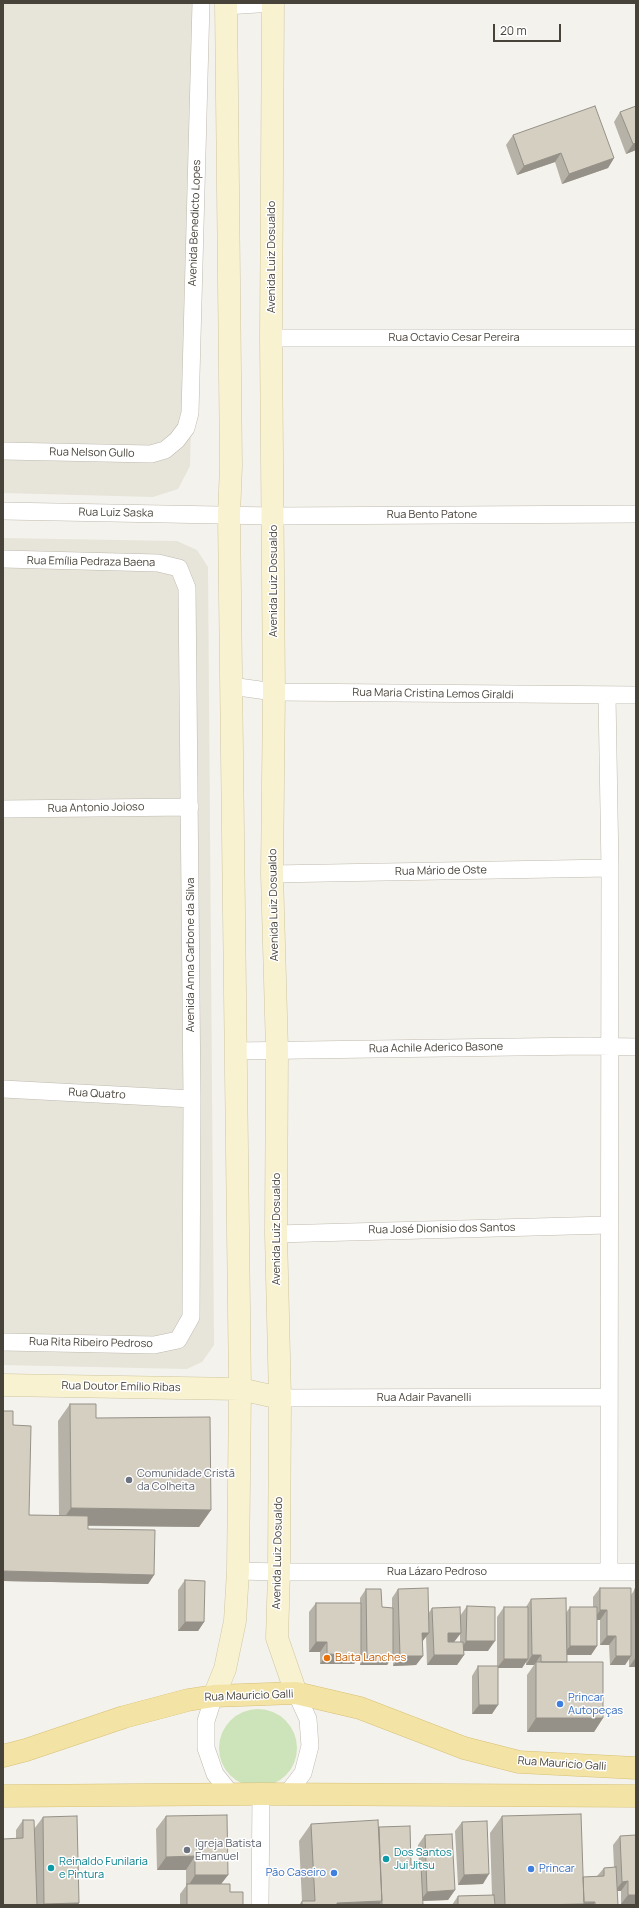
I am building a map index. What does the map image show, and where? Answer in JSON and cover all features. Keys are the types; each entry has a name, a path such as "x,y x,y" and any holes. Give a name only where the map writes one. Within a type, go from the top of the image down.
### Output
{"main road":[{"name":"Rua Mauricio Galli","path":"3,1756 26,1750 124,1717 188,1700 214,1696 296,1693 360,1708 464,1748 519,1762 636,1768"},
{"path":"3,1796 286,1794 636,1796"}],"street":[{"name":"Avenida Benedicto Lopes","path":"177,440 186,428 190,413 201,3"},
{"path":"232,1795 215,1774 206,1748 206,1722 214,1696 225,1669 235,1621 238,1571 240,1389 229,515 231,466 226,4 273,3"},
{"name":"Avenida Luiz Dosualdo","path":"273,3 271,338 274,692 272,874 277,1050 276,1234 280,1398 279,1572 276,1638 296,1693 308,1718 310,1746 302,1773 286,1794"},
{"name":"Rua Octavio Cesar Pereira","path":"271,338 636,338"},
{"name":"Rua Nelson Gullo","path":"3,451 151,454 165,450 177,440"},
{"name":"Rua Luiz Saska","path":"3,511 229,515"},
{"name":"Rua Bento Patone","path":"229,515 636,514"},
{"name":"Rua Emília Pedraza Baena","path":"3,560 158,563 179,568"},
{"name":"Avenida Anna Carbone da Silva","path":"178,1340 190,1317 192,1099 187,588 179,568"},
{"name":"Rua Maria Cristina Lemos Giraldi","path":"231,686 274,692 636,696"},
{"path":"607,696 610,868 608,1225 610,1571"},
{"name":"Rua Antonio Joioso","path":"3,809 190,807"},
{"name":"Rua Mário de Oste","path":"272,874 610,868"},
{"name":"Rua Achile Aderico Basone","path":"236,1051 636,1047"},
{"name":"Rua Quatro","path":"3,1089 192,1099"},
{"name":"Rua José Dionísio dos Santos","path":"276,1234 608,1225"},
{"name":"Rua Rita Ribeiro Pedroso","path":"3,1342 154,1345 178,1340"},
{"name":"Rua Doutor Emílio Ribas","path":"3,1385 240,1389"},
{"name":"Rua Adair Pavanelli","path":"240,1389 280,1398 608,1397"},
{"name":"Rua Lázaro Pedroso","path":"238,1571 636,1572"},
{"path":"260,1905 261,1794"}],"shaded area":[{"path":"3,3 202,3 190,466 178,489 153,497 3,493"},
{"path":"3,538 177,541 197,550 208,567 214,1345 202,1362 187,1369 3,1365"}],"green space":[{"path":"258,1709 273,1712 286,1720 294,1733 297,1748 294,1763 286,1776 273,1784 258,1787 243,1784 230,1776 222,1763 219,1748 222,1733 230,1720 243,1712"}],"building":[{"path":"595,106 614,158 569,174 561,153 524,166 513,135"},
{"path":"636,106 636,143 633,144 620,112"},
{"name":"Comunidade Cristã da Colheita","path":"70,1404 96,1404 96,1418 210,1417 211,1510 71,1508"},
{"path":"3,1411 13,1411 13,1425 31,1426 29,1515 88,1516 88,1529 155,1530 154,1575 3,1571"},
{"path":"185,1580 205,1581 204,1622 185,1622"},
{"path":"428,1588 429,1633 422,1633 423,1656 400,1656 398,1589"},
{"path":"600,1588 631,1588 631,1656 616,1656 616,1636 607,1636 607,1610 600,1610"},
{"path":"366,1589 381,1589 382,1607 393,1608 393,1656 367,1656"},
{"path":"635,1589 636,1589 636,1657"},
{"path":"566,1598 567,1662 541,1662 541,1655 532,1655 531,1599"},
{"path":"316,1603 361,1603 361,1655 327,1654 327,1642 316,1642"},
{"path":"467,1606 495,1607 495,1641 466,1641"},
{"path":"460,1607 461,1633 448,1633 448,1642 463,1642 464,1655 434,1655 432,1608"},
{"path":"504,1607 528,1607 528,1659 504,1659"},
{"path":"570,1607 597,1607 597,1646 570,1646"},
{"name":"Princar Autopeças","path":"536,1662 603,1662 603,1718 536,1718"},
{"path":"478,1666 498,1666 498,1705 479,1705"},
{"name":"Princar","path":"581,1814 584,1904 505,1905 502,1816"},
{"path":"227,1815 228,1875 195,1875 195,1856 166,1857 166,1816"},
{"name":"Reinaldo Funilaria e Pintura","path":"77,1816 79,1903 44,1904 43,1817"},
{"path":"23,1820 34,1820 37,1905 3,1905 3,1839 23,1838"},
{"name":"Pão Caseiro","path":"378,1820 382,1901 337,1903 337,1905 302,1905 302,1901 315,1901 311,1824"},
{"path":"487,1821 489,1874 464,1875 462,1822"},
{"path":"410,1826 411,1865 421,1865 423,1905 382,1905 379,1827"},
{"path":"452,1834 455,1890 427,1892 425,1835"},
{"path":"636,1835 636,1895 628,1895 628,1881 622,1882 620,1836"},
{"path":"616,1867 618,1905 595,1905 595,1902 584,1902 583,1877 604,1876 604,1868"},
{"path":"187,1884 230,1884 230,1892 243,1892 243,1905 187,1905"},
{"path":"494,1895 495,1905 458,1905 458,1896"}],"place":[{"name":"Comunidade Cristã da Colheita","path":"129,1480"},
{"name":"Baita Lanches","path":"327,1658"},
{"name":"Princar Autopeças","path":"560,1704"},
{"name":"Igreja Batista Emanuel","path":"187,1850"},
{"name":"Dos Santos Jui Jitsu","path":"386,1859"},
{"name":"Reinaldo Funilaria e Pintura","path":"51,1868"},
{"name":"Princar","path":"531,1869"},
{"name":"Pão Caseiro","path":"334,1873"}]}
